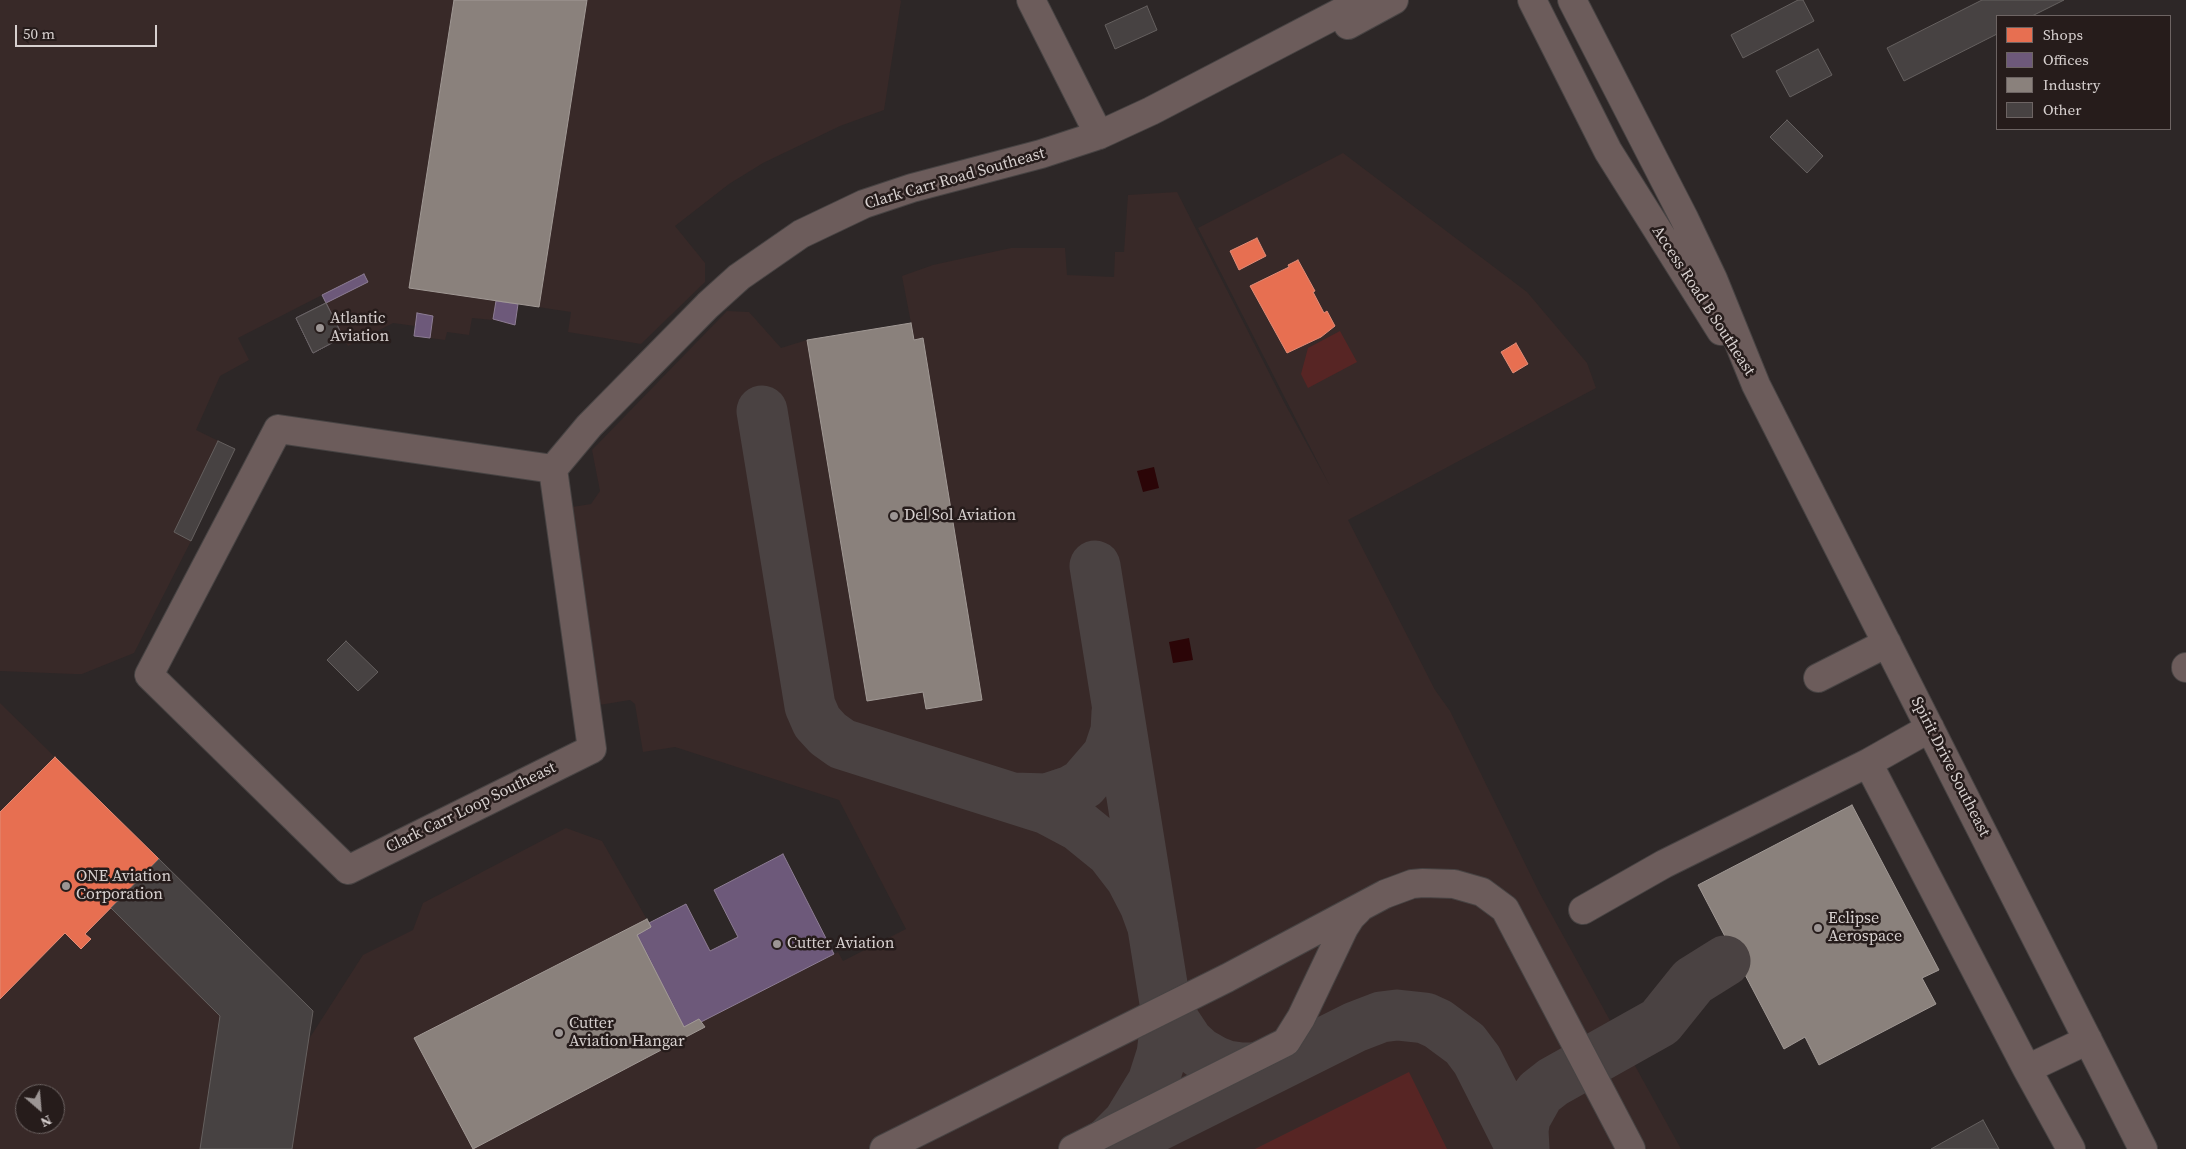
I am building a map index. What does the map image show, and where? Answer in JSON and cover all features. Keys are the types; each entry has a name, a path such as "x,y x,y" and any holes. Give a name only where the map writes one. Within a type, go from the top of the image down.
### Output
{"street":[{"path":"1031,0 1099,135"},
{"name":"Clark Carr Road Southeast","path":"553,469 589,426 708,305 739,277 800,234 864,204 912,188 1042,154 1099,135 1151,111 1364,0"},
{"path":"1312,27 1348,24 1394,0"},
{"path":"1514,0 1573,114 1608,151"},
{"name":"Access Road B Southeast","path":"1532,0 1608,151 1756,385"},
{"name":"Access Road B Southeast","path":"1572,0 1684,218 1713,279 1756,385"},
{"name":"Spirit Drive Southeast","path":"1756,385 2143,1149"},
{"name":"Clark Carr Loop Southeast","path":"278,428 553,469 592,749 348,870 149,675 278,428"},
{"path":"1818,678 1887,643"},
{"path":"1583,910 1664,864 1868,763 1930,728"},
{"path":"1868,763 2027,1069 2071,1149"},
{"path":"884,1149 1227,978 1396,889 1423,884 1454,884 1482,892 1505,908 1632,1149"},
{"path":"1073,1149 1286,1042 1301,1018 1344,928 1351,916 1363,906"},
{"path":"2027,1069 2088,1040"}],"shaded area":[{"path":"0,0 901,1 884,110 840,126 763,163 729,184 675,226 705,263 705,282 641,344 568,332 571,312 518,304 515,325 506,324 504,321 472,318 469,335 447,332 445,340 414,336 415,326 393,323 348,346 343,338 313,353 296,318 326,303 322,295 238,338 249,360 220,376 196,430 235,449 191,541 134,653 82,674 74,674 0,671"},
{"path":"1343,153 1527,292 1587,363 1596,388 1348,520 1435,690 1450,711 1539,892 1681,1149 0,1149 0,703 313,1011 309,1039 363,955 413,930 423,903 566,828 602,841 649,923 686,904 711,951 738,936 714,890 783,854 834,954 838,952 843,961 906,929 839,800 675,747 643,752 635,704 630,700 599,705 566,508 591,504 600,491 592,450 727,311 749,312 781,348 807,340 911,323 902,276 933,265 1011,248 1065,248 1067,275 1114,277 1115,252 1124,252 1128,195 1177,192 1285,404 1330,486 1198,228"},
{"path":"1340,331 1357,362 1308,388 1301,374 1308,348"},
{"path":"1154,467 1159,488 1143,492 1137,471"},
{"path":"1189,638 1193,660 1173,663 1169,642"},
{"path":"1409,1072 1447,1149 1255,1149"}],"building: Shops":[{"path":"1257,238 1266,256 1239,270 1230,251"},
{"path":"1298,260 1315,291 1313,292 1324,313 1327,311 1335,326 1321,337 1287,353 1250,286 1289,267 1288,265"},
{"path":"1516,343 1528,364 1513,373 1501,352"},
{"name":"ONE Aviation Corporation","path":"55,757 159,859 85,934 91,939 81,949 65,933 0,999 0,812"}],"building: Offices":[{"name":"Atlantic Aviation","path":"364,274 368,282 326,303 322,295"},
{"path":"496,301 518,304 515,325 493,319"},
{"name":"Atlantic Aviation","path":"326,303 343,337 313,353 296,318"},
{"name":"Atlantic Aviation","path":"417,313 433,316 430,338 414,336"},
{"name":"Cutter Aviation","path":"783,854 834,954 701,1022 699,1019 684,1027 637,935 651,927 649,923 686,904 710,951 738,937 714,890"}],"building: Industry":[{"path":"454,0 587,0 539,307 409,288"},
{"name":"Del Sol Aviation","path":"911,323 914,340 923,338 982,700 926,709 923,692 867,701 807,340"},
{"name":"Eclipse Aerospace","path":"1852,805 1939,970 1922,978 1936,1004 1819,1065 1805,1037 1784,1049 1698,885"},
{"name":"Cutter Aviation Hangar","path":"647,919 651,927 637,935 684,1027 699,1019 705,1027 473,1149 414,1038"}],"building: Other":[{"path":"1798,0 1803,0 1814,21 1743,58 1731,35"},
{"path":"1982,0 2064,0 2034,15 1996,15 1996,35 1904,81 1887,48"},
{"path":"1147,6 1157,30 1115,49 1105,25"},
{"path":"1818,49 1832,75 1790,97 1776,71"},
{"path":"1787,120 1823,156 1807,173 1770,137"},
{"name":"Atlantic Aviation","path":"326,303 343,337 313,353 296,318"},
{"path":"218,441 235,449 191,541 174,532"},
{"path":"346,641 378,672 358,691 327,660"},
{"path":"159,859 313,1011 292,1149 200,1149 220,1016 111,908"},
{"path":"1983,1120 1999,1149 1931,1149"}],"taxiway":[{"path":"762,411 810,706 817,722 828,734 842,744 1047,809 1079,826 1111,852 1131,878 1145,905 1153,927"},
{"path":"1095,566 1166,1009 1162,1054 1153,1082 1128,1123 1102,1149"},
{"path":"1013,798 1047,799 1071,791 1083,784 1108,755 1116,731 1117,712"},
{"path":"1524,1149 1523,1130 1525,1118 1539,1093 1553,1082 1660,1022 1693,981 1725,961"},
{"path":"1166,1009 1188,1042 1200,1053 1214,1061 1227,1066 1241,1068 1258,1068 1278,1063"},
{"path":"1113,1148 1355,1027 1381,1017 1397,1015 1425,1018 1438,1024 1465,1044 1477,1060 1522,1149"}],"place":[{"name":"Atlantic Aviation","path":"320,328"},
{"name":"Del Sol Aviation","path":"894,516"},
{"name":"ONE Aviation Corporation","path":"66,886"},
{"name":"Eclipse Aerospace","path":"1818,928"},
{"name":"Cutter Aviation","path":"777,944"},
{"name":"Cutter Aviation Hangar","path":"559,1033"}]}
